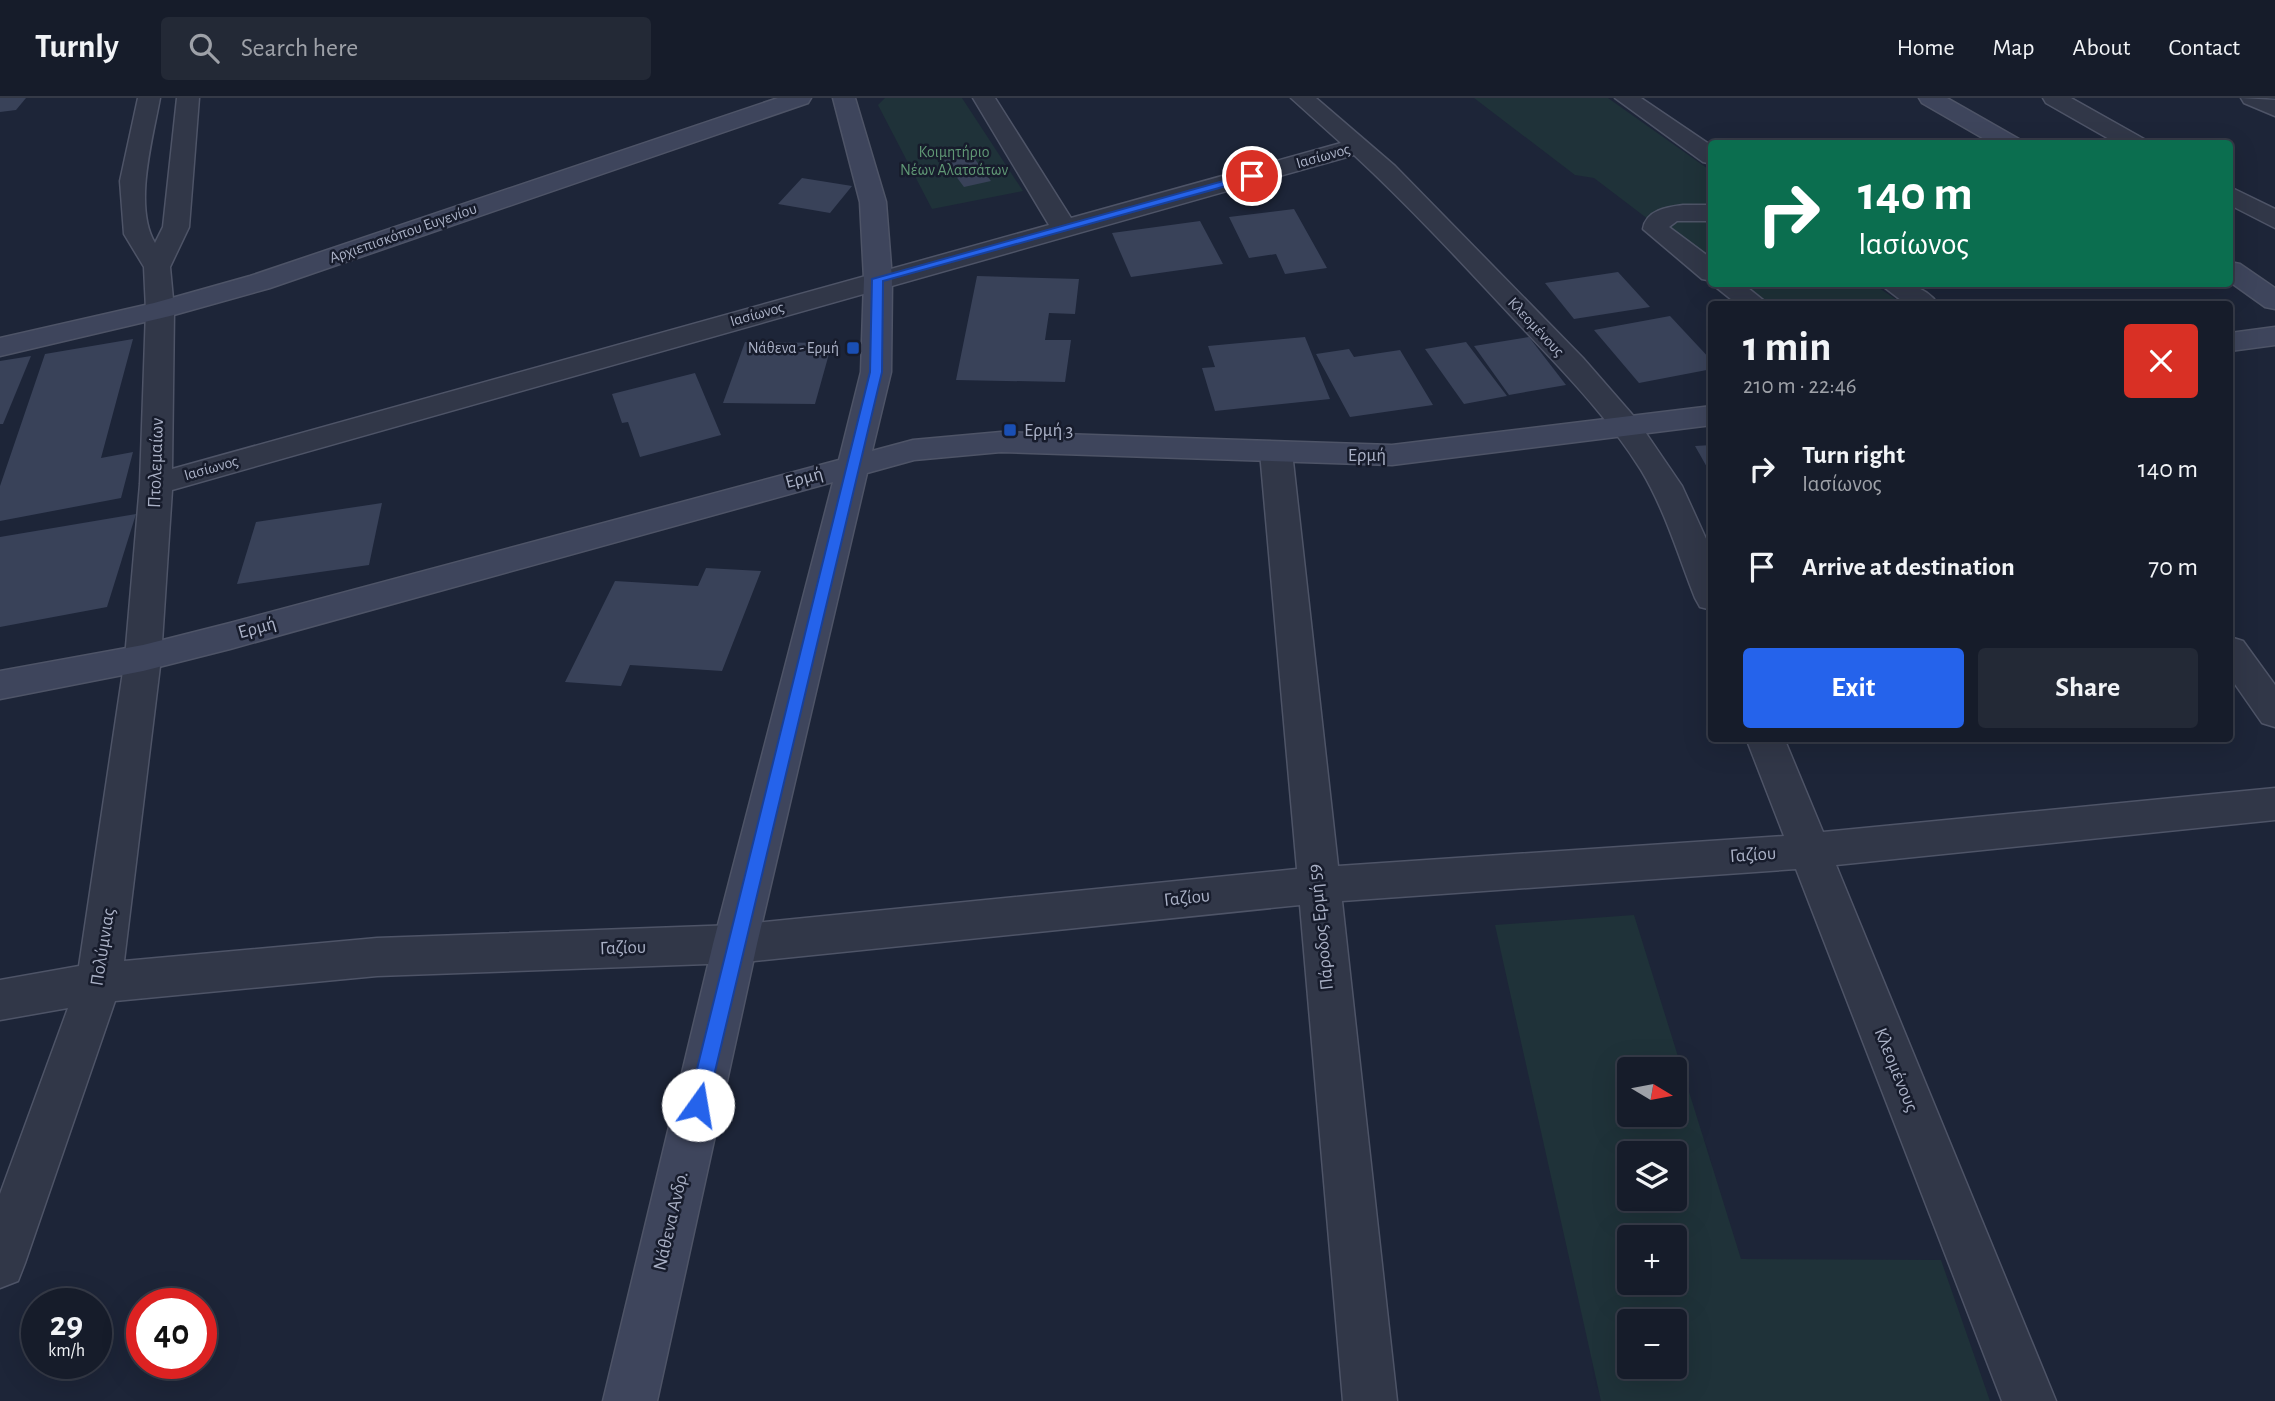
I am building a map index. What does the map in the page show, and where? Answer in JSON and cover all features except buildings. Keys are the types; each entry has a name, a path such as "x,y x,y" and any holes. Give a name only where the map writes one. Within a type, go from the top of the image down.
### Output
{"street":[{"name":"Πτολεμαίων","path":"143,658 156,484 160,310 157,267 136,234 132,181 149,98"},
{"name":"Πτολεμαίων","path":"157,267 176,227 188,98"},
{"name":"Αρχιεπισκόπου Ευγενίου","path":"0,347 160,310 290,272 800,98"},
{"name":"Νάθενα Ανδρ.","path":"630,1401 735,943 876,372 878,279 873,202 844,98"},
{"path":"984,98 1065,229"},
{"name":"Κλεομένους","path":"1302,98 1358,146 1478,265 1628,427 1658,473 1680,517 1708,588"},
{"path":"1626,98 1708,154"},
{"path":"1930,98 2004,140"},
{"path":"2054,98 2129,140"},
{"path":"2252,98 2275,109"},
{"name":"Ιασίωνος","path":"156,484 1358,146"},
{"path":"2233,197 2275,220"},
{"path":"1708,213 1679,213 1662,218 1657,222 1656,229 1708,270"},
{"path":"2233,272 2275,301"},
{"path":"1730,287 1750,301"},
{"path":"1898,287 1920,301"},
{"path":"2233,342 2275,336"},
{"name":"Ερμή","path":"0,685 143,658 913,450 1001,442 1392,455 1708,416"},
{"name":"Πάροδος Ερμή 59","path":"1276,452 1370,1401"},
{"path":"2233,654 2275,713"},
{"name":"Πολύμνιας","path":"0,1263 99,983 143,658"},
{"name":"Κλεομένους","path":"1767,742 2029,1401"},
{"name":"Γαζίου","path":"0,1000 99,983 377,957 735,943 1317,885 1808,851 2275,804"}],"green space":[{"name":"Κοιμητήριο Νέων Αλατσάτων","path":"885,98 962,98 1023,191 932,209 878,105"},
{"path":"1474,98 1608,98 1708,169 1708,265 1594,178 1575,175"},
{"path":"1737,287 1878,287 1898,301 1757,301"},
{"path":"1634,915 1678,1057 1617,1057 1617,1127 1687,1127 1687,1085 1741,1259 1941,1260 1990,1401 1601,1401 1495,925"}],"place":[{"name":"Νάθενα - Ερμή","path":"853,348"},
{"name":"Ερμή 3","path":"1010,430"}],"route":[{"path":"698,1105 735,943 876,372 878,279 1252,176"}]}
